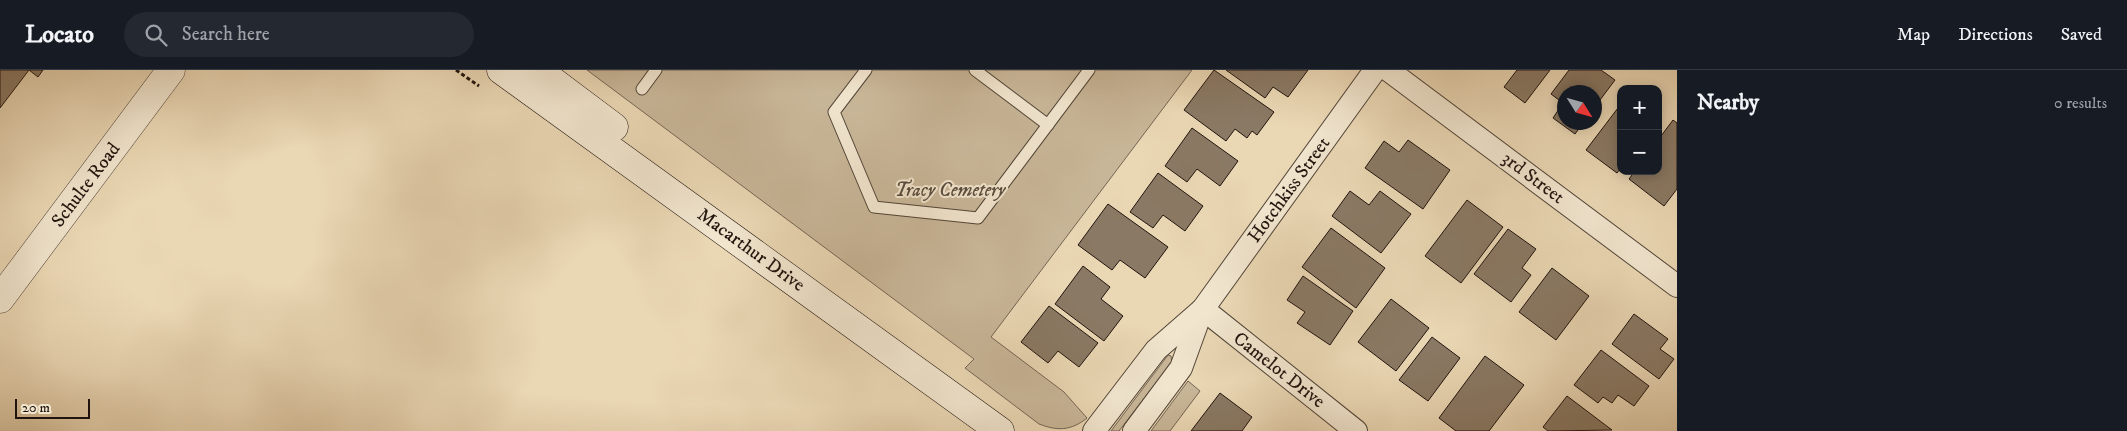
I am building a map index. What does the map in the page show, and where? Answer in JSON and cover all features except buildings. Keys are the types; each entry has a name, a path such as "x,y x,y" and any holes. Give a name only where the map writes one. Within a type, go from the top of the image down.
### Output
{"main road":[{"name":"Schulte Road","path":"0,299 171,70"},
{"name":"Macarthur Drive","path":"502,70 1000,431"},
{"name":"Macarthur Drive","path":"538,70 1023,431"}],"street":[{"name":"Hotchkiss Street","path":"1094,431 1156,350 1203,309 1375,70"},
{"name":"3rd Street","path":"1388,70 1677,286"},
{"name":"Hotchkiss Street","path":"1134,431 1181,368 1203,309"},
{"name":"Camelot Drive","path":"1203,309 1356,431"}],"lane":[{"path":"642,89 656,70"},
{"path":"866,70 834,112 874,207 978,218 1089,70"},
{"path":"975,70 1048,125"}],"green space":[{"name":"Tracy Cemetery","path":"587,70 1192,70 991,337 1064,392 1087,418 1070,427 1058,429 1039,424 965,368 974,359"},
{"path":"1168,355 1171,356 1172,362 1119,431 1111,431"},
{"path":"1188,381 1200,391 1170,431 1151,431"}]}
